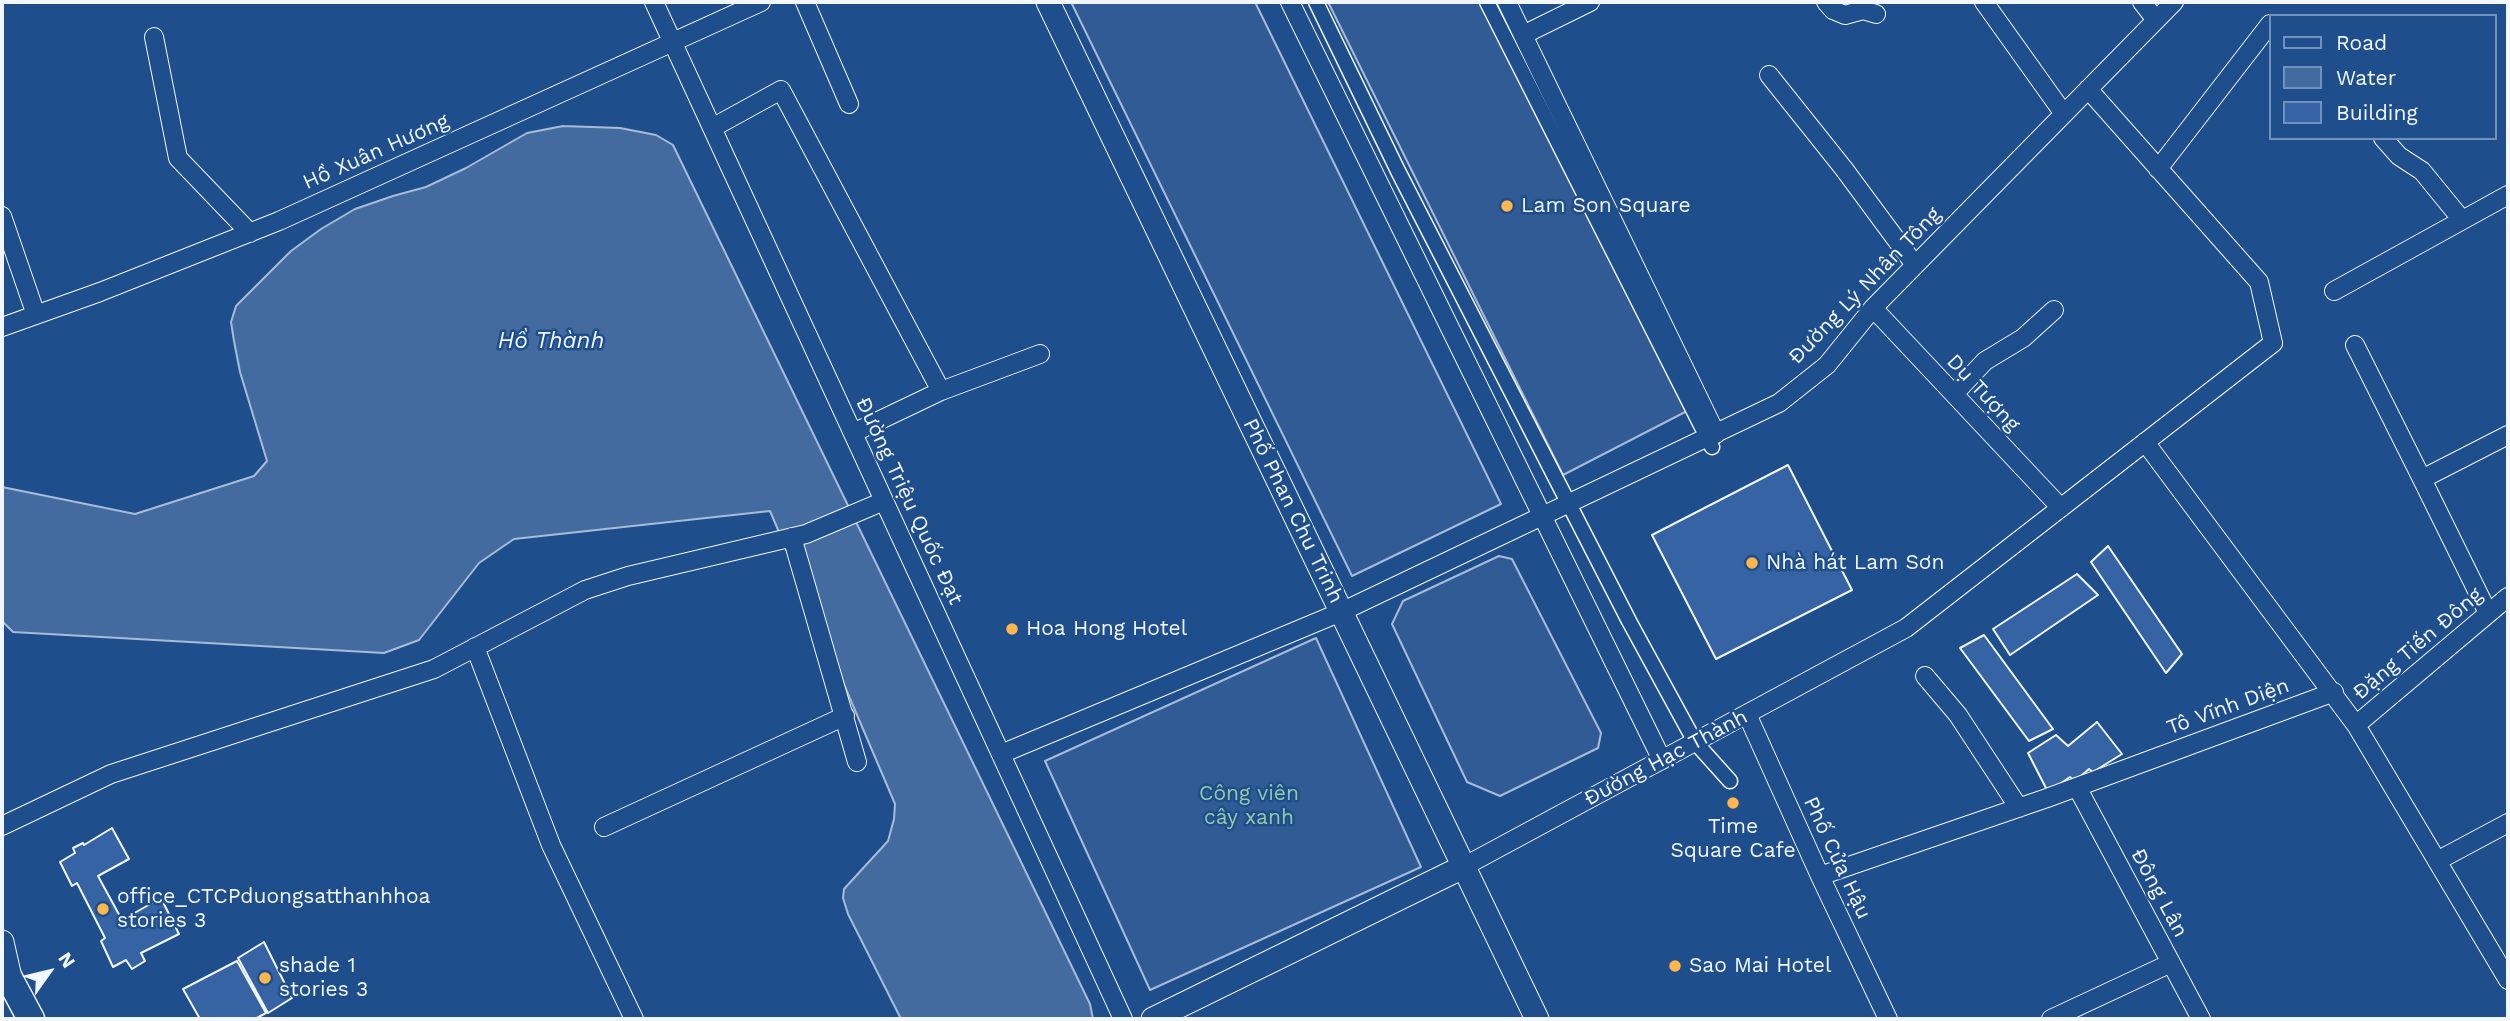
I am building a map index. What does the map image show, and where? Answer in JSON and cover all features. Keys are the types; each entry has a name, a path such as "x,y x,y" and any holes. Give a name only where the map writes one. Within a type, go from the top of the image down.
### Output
{"main road":[{"path":"6,974 31,1019"}],"street":[{"name":"Đường Triệu Quốc Đạt","path":"654,2 1123,1019"},
{"name":"Hồ Xuân Hương","path":"2,327 250,233 761,2"},
{"path":"805,2 849,104"},
{"name":"Phố Phan Chu Trinh","path":"1048,2 1537,1019"},
{"path":"1290,2 1662,760"},
{"path":"1316,2 1398,171 1629,621 1695,742 1730,781"},
{"path":"1487,2 1712,440"},
{"path":"1507,2 1712,440"},
{"path":"1523,35 1590,2"},
{"path":"1826,2 1833,10 1846,15 1863,10 1876,13"},
{"path":"1984,2 2064,114"},
{"path":"2142,2 2156,20"},
{"name":"Đường Lý Nhân Tông","path":"1001,754 1341,612 1569,502 1712,440 1779,404 1828,365 1873,309 2174,2"},
{"path":"2088,89 2158,169 2268,27"},
{"path":"154,37 178,158 250,233"},
{"path":"1769,75 1844,169 1915,265"},
{"path":"712,128 781,90 941,391"},
{"path":"2385,140 2399,156 2422,171 2462,220"},
{"name":"Đường Hạc Thành","path":"1153,1019 1463,867 1906,628 2273,343 2259,282 2158,169"},
{"path":"2334,291 2508,195"},
{"path":"2,216 36,315"},
{"name":"Dụ Tượng","path":"1873,309 2061,508"},
{"path":"1954,394 1985,361 2024,338 2054,310"},
{"path":"2355,345 2488,612"},
{"path":"853,433 941,391 1040,354"},
{"path":"2422,478 2508,435"},
{"path":"2146,442 2334,692 2508,979"},
{"path":"2,826 111,774 434,669 585,590 628,576 799,535 884,501"},
{"path":"799,535 857,762"},
{"name":"Đặng Tiến Đông","path":"2356,725 2508,597"},
{"path":"475,647 551,845 634,1019"},
{"path":"1925,676 1958,715 2019,808"},
{"name":"Tô Vĩnh Diện","path":"1820,876 2019,808 2334,692"},
{"name":"Phố Cửa Hậu","path":"1747,714 1888,1019"},
{"path":"604,827 845,716"},
{"name":"Đông Lân","path":"2077,787 2201,1019"},
{"path":"2437,861 2508,822"},
{"path":"2,942 6,974"},
{"path":"2051,1019 2171,963"}],"shaded area":[{"path":"1071,2 1255,2 1501,504 1352,576"},
{"name":"Lam Son Square","path":"1328,2 1480,2 1689,410 1563,475"},
{"path":"1499,556 1512,559 1601,733 1598,748 1500,796 1467,782 1392,624 1403,601"},
{"name":"Công viên cây xanh","path":"1316,638 1421,867 1150,990 1045,761"}],"water":[{"name":"Hồ Thành","path":"563,126 620,128 656,135 673,145 1090,1004 1093,1019 901,1019 848,914 843,898 844,889 888,841 895,804 770,511 514,539 479,563 419,640 384,653 13,632 2,621 2,487 135,514 254,476 267,461 240,372 231,322 236,306 291,251 355,209 426,187 466,168 527,133"}],"building":[{"name":"Nhà hát Lam Sơn","path":"1788,465 1852,590 1716,659 1652,535"},
{"path":"2108,546 2182,654 2166,673 2091,562"},
{"path":"2077,574 2098,595 2010,655 1993,629"},
{"path":"1984,635 2053,729 2029,741 1960,648"},
{"path":"2097,722 2122,754 2093,772 2089,769 2075,781 2070,777 2048,792 2028,753 2056,735 2068,746"},
{"name":"office_CTCPduongsatthanhhoa stories 3","path":"112,828 129,859 98,876 122,920 161,898 179,934 141,953 145,961 132,969 126,960 113,967 101,941 105,938 77,883 72,886 60,862 75,853 73,848 83,843 84,845"},
{"name":"shade 1 stories 3","path":"264,942 292,998 268,1013 238,958"},
{"path":"237,961 266,1013 255,1019 200,1019 183,989"}],"place":[{"name":"Lam Son Square","path":"1507,206"},
{"name":"Nhà hát Lam Sơn","path":"1752,563"},
{"name":"Hoa Hong Hotel","path":"1012,629"},
{"name":"Time Square Cafe","path":"1733,803"},
{"name":"office_CTCPduongsatthanhhoa stories 3","path":"103,909"},
{"name":"Sao Mai Hotel","path":"1675,966"},
{"name":"shade 1 stories 3","path":"265,978"}]}
